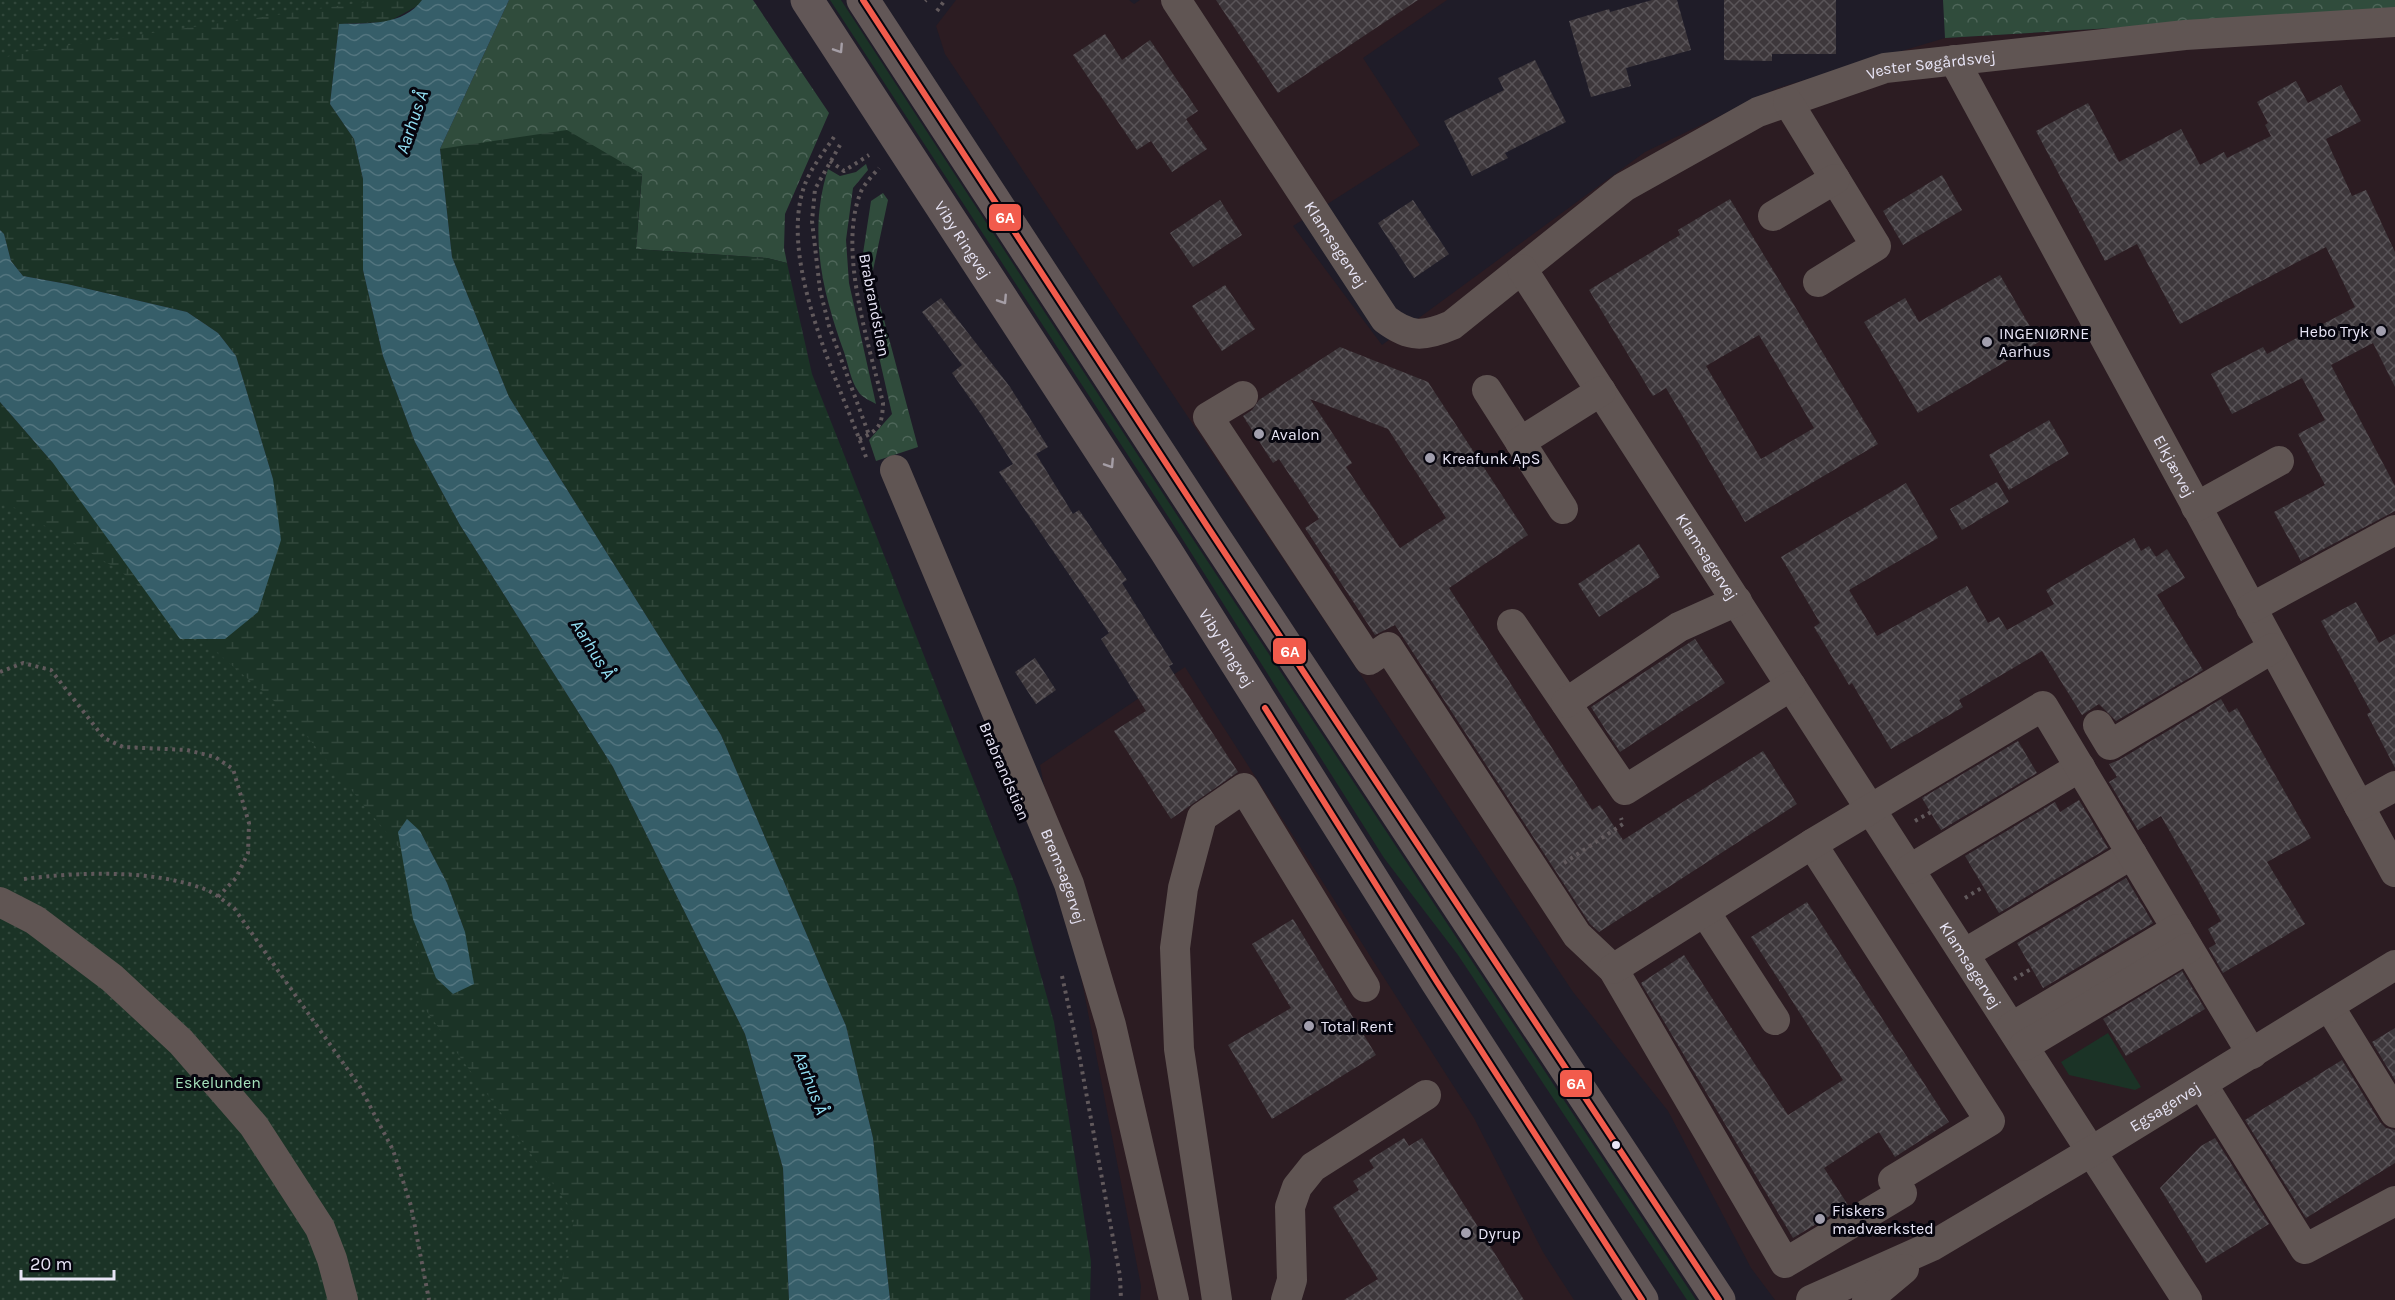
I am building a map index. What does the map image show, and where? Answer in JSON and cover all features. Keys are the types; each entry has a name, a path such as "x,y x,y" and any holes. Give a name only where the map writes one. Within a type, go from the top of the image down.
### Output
{"main road":[{"name":"Viby Ringvej","path":"807,0 1166,550 1450,1001 1642,1300"},
{"path":"863,0 1213,536 1719,1300"}],"street":[{"name":"Klamsagervej","path":"1176,0 1385,319 1400,330 1417,335 1435,333 1452,325 1522,269 2187,1300"},
{"name":"Vester Søgårdsvej","path":"1522,269 1624,187 1758,112 1886,68 2184,35 2395,22"},
{"name":"Elkjærvej","path":"1954,60 2395,872"},
{"path":"1788,102 1876,246 1818,282"},
{"path":"1773,216 1835,179"},
{"path":"1487,390 1563,509"},
{"path":"1520,442 1601,391"},
{"path":"1244,396 1208,417 1369,660 1388,647 1576,935 1613,969 1785,1263 1902,1193 1893,1180 1990,1121 1812,844"},
{"path":"2196,507 2279,461"},
{"name":"Bremsagervej","path":"883,470 1069,884 1111,1025 1174,1300"},
{"path":"2251,608 2395,530"},
{"path":"1566,703 1679,627 1737,601"},
{"path":"1512,624 1625,790 1791,686"},
{"path":"2098,725 2110,745 2273,648"},
{"path":"1613,969 1812,844 2043,706 2252,1054"},
{"path":"1910,869 2080,767"},
{"path":"2359,806 2395,786"},
{"path":"1217,1300 1179,1049 1176,994 1175,948 1183,888 1202,817 1244,788 1365,987"},
{"path":"1964,954 2132,854"},
{"path":"0,902 35,920 112,978 181,1042 254,1126 320,1228 332,1259 343,1300"},
{"path":"1705,912 1775,1020"},
{"path":"2018,1036 2183,938"},
{"name":"Egsagervej","path":"1811,1300 1932,1246 2252,1054 2395,965"},
{"path":"2329,1006 2395,1113"},
{"path":"2202,1084 2305,1250 2395,1201"},
{"path":"1286,1300 1292,1280 1290,1207 1297,1187 1313,1167 1426,1095"},
{"name":"Egsagervej","path":"1867,1300 1932,1246"}],"path":[{"path":"937,11 945,0"},
{"path":"834,137 805,182 798,211 798,242 813,320 860,439 883,470"},
{"name":"Brabrandstien","path":"869,435 878,429 882,419 883,403 854,269 853,223 860,192 901,143"},
{"path":"840,145 815,189 813,210 820,290 829,326 869,435 860,439"},
{"path":"830,161 844,171 864,156"},
{"path":"0,672 23,663 51,670 104,738 123,747 187,750 215,757 233,770 249,822 248,853 236,878 218,897"},
{"path":"1540,879 1623,824 1617,808 1625,790"},
{"path":"20,880 63,874 142,876 180,882 208,891 234,908 360,1087 393,1150 411,1206 429,1300"},
{"path":"1061,974 1079,1054 1120,1276 1121,1300"}],"shaded area":[{"path":"956,0 1129,0 1134,4 1140,0 1447,0 1363,58 1420,145 1293,226 1382,345 1645,152 1778,88 1945,38 2395,11 2395,1300 1775,1300 1751,1268 1668,1111 1573,992 945,54 936,26"},
{"path":"1185,667 1474,1118 1543,1252 1574,1300 1140,1300 1141,1286 1040,765"}],"green space":[{"path":"0,0 422,0 419,5 388,22 339,24 330,104 354,139 363,179 363,270 383,356 415,442 460,525 613,767 745,1034 783,1168 789,1300 519,1300 0,742 0,402 53,463 273,479 236,356 218,333 187,312 23,276 11,261 4,234 0,230","holes":["420,831 447,883 465,932"]},
{"path":"0,0 378,0 23,52 0,59"},
{"path":"509,0 753,0 829,113 785,214 784,248 787,263 767,258 636,249 642,174 440,149"},
{"path":"830,0 841,0 1177,515 1696,1300 1687,1300 1458,955 1384,858 1171,521"},
{"path":"1943,0 2395,0 2395,11 1945,38"},
{"path":"567,130 642,174 636,249 767,258 787,263 812,374 1016,887 1054,1022 1091,1262 1090,1300 890,1300 873,1138 846,1026 721,735 509,397 452,257 440,149"},
{"path":"866,164 868,170 853,188 846,240 849,283 876,404 859,393 852,377 829,307 818,239 822,193 828,169 840,176 856,172"},
{"path":"883,193 888,200 872,275 918,447 876,461 869,440 892,414 860,273 871,201"},
{"name":"Eskelunden","path":"0,499 119,570 286,711 410,861 422,1005 575,1214 558,1300 0,1300"},
{"path":"2108,1033 2141,1087 2135,1090 2069,1075 2061,1062"}],"water":[{"name":"Aarhus Å","path":"422,0 509,0 440,149 452,257 509,397 721,735 846,1026 873,1138 890,1300 789,1300 783,1168 745,1034 613,767 460,525 415,442 383,356 363,270 363,179 354,139 330,104 339,24 373,23 395,19 405,15"},
{"path":"0,230 4,234 11,261 23,276 187,312 218,333 236,356 273,479 281,540 258,612 225,639 180,639 53,463 0,402"},
{"path":"407,819 420,831 447,883 465,932 474,984 453,994 436,978 413,919 398,832"}],"building":[{"path":"1216,0 1418,0 1278,93"},
{"path":"1652,0 1677,0 1691,50 1626,68 1631,86 1591,97 1569,21 1609,9 1610,12"},
{"path":"1724,0 1836,0 1836,54 1772,54 1772,61 1724,60"},
{"path":"1105,34 1122,60 1150,40 1198,111 1186,119 1207,149 1172,172 1151,141 1137,150 1073,55"},
{"path":"1535,60 1566,122 1505,153 1508,158 1472,176 1444,121 1504,90 1498,78"},
{"path":"2296,81 2308,103 2341,85 2361,121 2326,139 2352,196 2366,190 2395,252 2395,387 2373,343 2331,365 2395,486 2395,511 2301,561 2274,512 2325,485 2298,434 2325,420 2302,378 2232,414 2211,374 2263,347 2267,354 2355,307 2326,247 2180,324 2137,244 2105,261 2036,131 2088,103 2119,162 2181,129 2200,165 2224,152 2227,158 2271,136 2265,125 2268,123 2257,102"},
{"path":"1942,175 1962,210 1903,245 1883,211"},
{"path":"1730,199 1878,444 1745,522 1666,388 1653,396 1589,290 1680,235 1678,230","holes":["1759,335 1814,428 1761,459 1706,366"]},
{"path":"1220,200 1242,235 1193,267 1170,233"},
{"path":"1413,200 1449,254 1414,278 1378,223"},
{"path":"2000,275 2039,342 1918,413 1864,322 1905,298 1919,322"},
{"path":"1225,285 1255,329 1222,351 1192,306"},
{"path":"941,298 1010,387 1048,447 1036,454 1073,514 1079,510 1127,580 1122,583 1173,664 1169,666 1238,772 1171,819 1114,731 1146,711 1101,639 1109,633 999,472 1013,464 952,373 962,365 922,312"},
{"path":"1340,347 1428,382 1528,535 1449,588 1592,810 1600,805 1623,840 1763,751 1797,804 1599,932 1590,924 1395,625 1375,635 1305,528 1319,519 1279,459 1273,463 1243,416 1252,410 1259,400","holes":["1310,399 1388,429 1446,518 1400,548 1346,467 1352,463"]},
{"path":"2049,420 2069,454 2009,490 1989,455"},
{"path":"1997,482 2009,502 1962,530 1950,509"},
{"path":"1906,483 1938,538 1849,590 1877,636 1967,586 1988,623 1999,617 2007,630 2054,604 2046,590 2134,538 2141,551 2149,546 2156,557 2167,549 2185,578 2157,595 2203,670 2116,721 2099,704 2082,715 2042,651 1959,700 1963,707 1891,749 1852,683 1849,685 1814,627 1820,623 1781,557"},
{"path":"1639,544 1660,577 1599,617 1578,584"},
{"path":"2356,602 2379,643 2395,634 2395,768 2367,714 2371,712 2321,621"},
{"path":"1695,639 1725,683 1620,752 1591,707"},
{"path":"1035,658 1056,690 1036,704 1015,672"},
{"path":"2221,699 2229,713 2237,708 2311,838 2267,862 2305,924 2223,973 2209,948 2216,944 2208,929 2221,921 2161,816 2138,830 2109,782 2117,777 2109,764"},
{"path":"2018,741 2037,773 1941,830 1922,798"},
{"path":"2079,800 2108,848 1999,913 1965,856 2055,802 2060,812"},
{"path":"2126,878 2153,923 2043,988 2017,943"},
{"path":"1807,902 1949,1122 1895,1157 1879,1132 1824,1168 1848,1205 1793,1238 1641,983 1684,955 1788,1115 1843,1080 1751,937"},
{"name":"Total Rent","path":"1293,919 1376,1055 1272,1119 1228,1045 1291,1008 1252,944"},
{"path":"2182,971 2205,1009 2126,1056 2103,1019"},
{"path":"2395,1028 2395,1080 2372,1042"},
{"path":"2342,1060 2380,1122 2386,1128 2395,1130 2395,1163 2306,1218 2245,1120"},
{"path":"1404,1138 1409,1146 1422,1138 1524,1300 1344,1300 1378,1279 1333,1207 1359,1190 1353,1181 1374,1168 1369,1160"},
{"path":"2215,1138 2269,1224 2206,1263 2160,1188 2201,1146"}],"transit line":[{"name":"6A","path":"863,0 1207,526 1719,1300"},
{"name":"6A","path":"1265,708 1437,982 1642,1300"}],"place":[{"name":"Hebo Tryk","path":"2381,331"},
{"name":"INGENIØRNE Aarhus","path":"1987,342"},
{"name":"Avalon","path":"1259,434"},
{"name":"Kreafunk ApS","path":"1430,458"},
{"name":"Total Rent","path":"1309,1026"},
{"name":"Fiskers madværksted","path":"1820,1219"},
{"name":"Dyrup","path":"1466,1233"}]}
